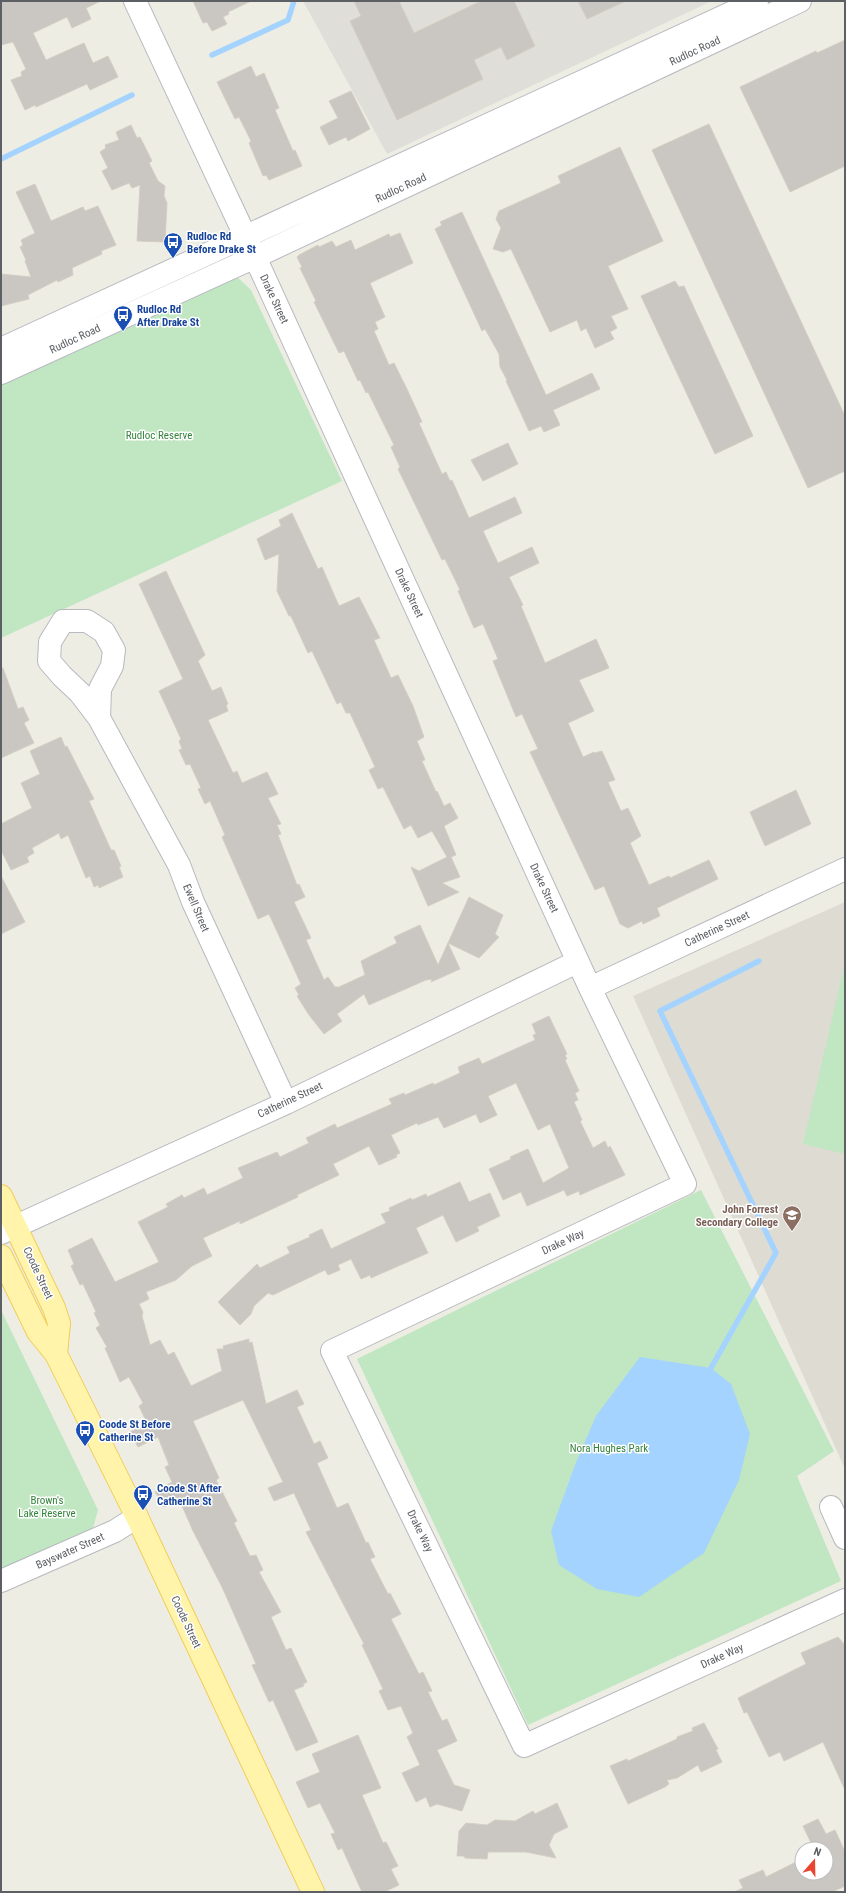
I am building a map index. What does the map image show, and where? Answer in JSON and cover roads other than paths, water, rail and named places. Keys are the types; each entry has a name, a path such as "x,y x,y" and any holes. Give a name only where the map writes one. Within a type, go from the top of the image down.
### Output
{"main road":[{"name":"Coode Street","path":"1,1196 9,1231 54,1308 59,1323 56,1354"},
{"name":"Coode Street","path":"1,1256 38,1332 56,1354 136,1518 313,1892"}],"street":[{"name":"Drake Street","path":"135,1 255,257 577,962 685,1184"},
{"name":"Rudloc Road","path":"1,349 757,1"},
{"name":"Rudloc Road","path":"1,373 255,257 773,7 800,1"},
{"name":"Ewell Street","path":"99,718 179,865 193,902 286,1103"},
{"name":"Catherine Street","path":"590,988 845,869"},
{"name":"Catherine Street","path":"9,1231 72,1200 286,1103 577,962"},
{"name":"Drake Way","path":"685,1184 332,1351 524,1746 845,1600"},
{"path":"831,1507 845,1538"},
{"name":"Bayswater Street","path":"1,1581 115,1531 136,1518"}],"water":[{"path":"640,1357 711,1368 731,1384 750,1434 739,1480 704,1553 639,1597 597,1589 559,1565 551,1531 575,1465 596,1416"}],"waterway":[{"path":"212,55 288,20 294,1"},
{"path":"1,159 132,95"},
{"path":"711,1368 776,1253 660,1011 759,961"}],"place":[{"name":"Rudloc Rd Before Drake St","path":"173,259"},
{"name":"Rudloc Rd After Drake St","path":"123,332"},
{"name":"John Forrest Secondary College","path":"792,1232"},
{"name":"Coode St Before Catherine St","path":"85,1447"},
{"name":"Coode St After Catherine St","path":"143,1511"}],"park label":[{"name":"Rudloc Reserve","path":"159,435"},
{"name":"Nora Hughes Park","path":"609,1448"},
{"name":"Brown's Lake Reserve","path":"47,1506"}]}
